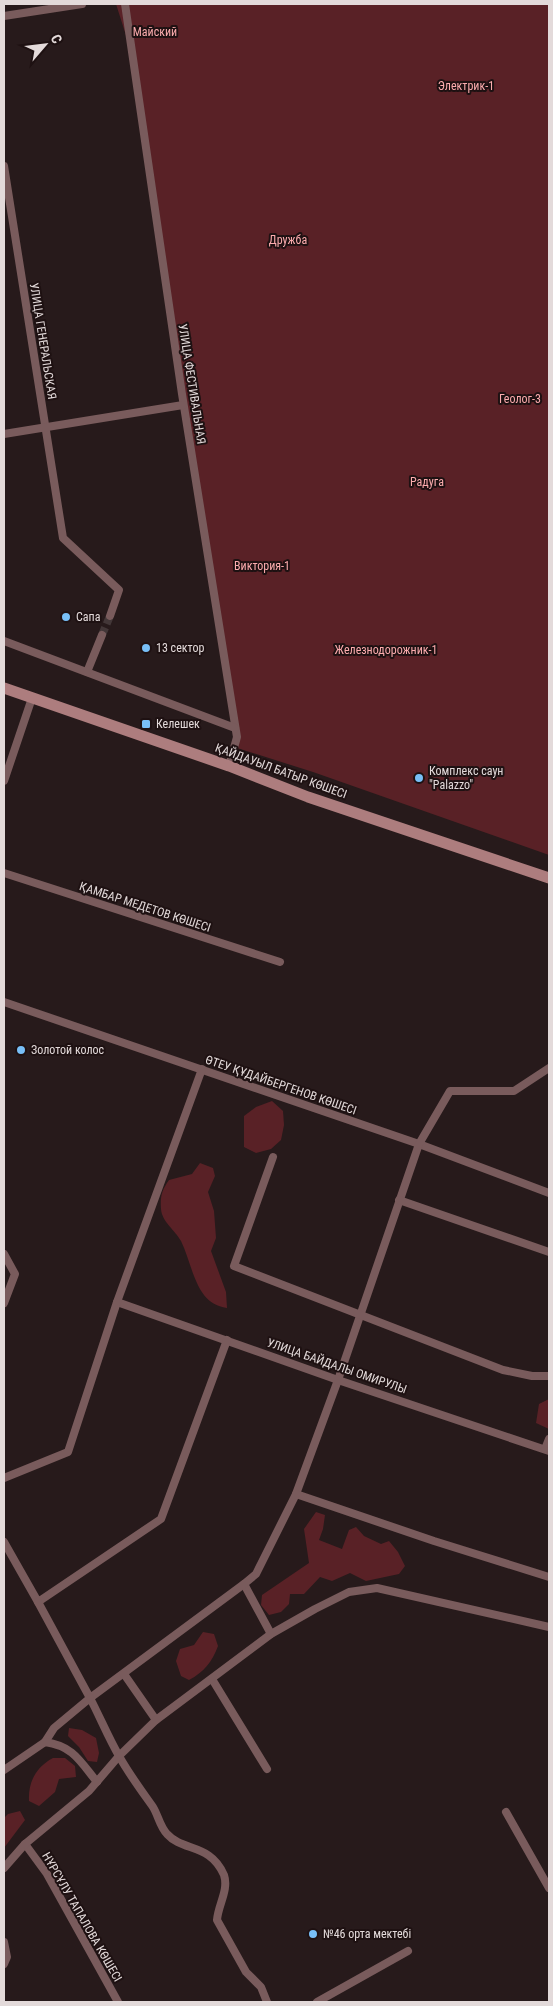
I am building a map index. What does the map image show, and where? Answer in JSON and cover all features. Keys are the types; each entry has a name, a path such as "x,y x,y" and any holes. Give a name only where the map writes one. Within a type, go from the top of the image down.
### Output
{"street":[{"path":"4,16 82,4"},
{"name":"УЛИЦА ФЕСТИВАЛЬНАЯ","path":"125,4 184,405 237,737 229,766"},
{"name":"УЛИЦА ГЕНЕРАЛЬСКАЯ","path":"4,166 63,538 120,590 110,616"},
{"path":"4,434 184,405"},
{"path":"87,672 102,636"},
{"path":"4,642 235,728"},
{"name":"ҚАЙДАУЫЛ БАТЫР КӨШЕСІ","path":"4,688 229,766 308,796 549,878"},
{"path":"4,782 32,698"},
{"name":"ҚАМБАР МЕДЕТОВ КӨШЕСІ","path":"4,873 280,962"},
{"name":"ӨТЕУ ҚҰДАЙБЕРГЕНОВ КӨШЕСІ","path":"4,1002 419,1144 549,1192"},
{"path":"4,1770 45,1742 54,1728 90,1698 256,1574 296,1494 338,1380 419,1144 450,1091 514,1091 549,1068"},
{"path":"4,1478 68,1452 117,1302 202,1070"},
{"path":"273,1157 234,1266 360,1313 503,1370 532,1376 549,1376"},
{"path":"399,1200 549,1252"},
{"path":"4,1254 15,1274 4,1303"},
{"name":"УЛИЦА БАЙДАЛЫ ОМИРУЛЫ","path":"117,1302 338,1380 547,1450"},
{"path":"38,1602 160,1519 227,1340"},
{"path":"547,1450 549,1439"},
{"path":"296,1494 434,1541 549,1577"},
{"path":"4,1542 90,1698 119,1756 154,1810 166,1834 173,1840 201,1850 210,1856 223,1873 226,1880 217,1911 217,1920 246,1972 261,1987 267,2002"},
{"path":"244,1584 271,1634"},
{"path":"4,1868 25,1844 89,1791 119,1756 156,1720 271,1634 350,1592 377,1588 549,1627"},
{"path":"124,1674 156,1720"},
{"path":"212,1679 267,1769"},
{"path":"45,1742 60,1744 72,1752 97,1782"},
{"path":"506,1812 549,1888"},
{"name":"НҰРСҰЛУ ТАПАЛОВА КӨШЕСІ","path":"25,1844 47,1874 118,2002"},
{"path":"4,1942 7,1957 4,1964"},
{"path":"317,2002 408,1951"}],"green space":[{"path":"116,4 549,4 549,855 313,772 234,747 237,737 137,70"},
{"path":"272,1101 283,1111 284,1125 281,1140 271,1149 256,1153 244,1147 244,1116 256,1107"},
{"path":"200,1163 213,1168 215,1176 208,1192 214,1211 216,1238 211,1251 226,1292 227,1308 216,1305 202,1291 181,1241 166,1222 161,1209 162,1193 169,1180 192,1174"},
{"path":"549,1399 549,1429 536,1423 539,1404"},
{"path":"316,1512 325,1515 319,1540 342,1549 349,1530 356,1527 364,1536 381,1544 389,1541 398,1552 405,1566 399,1574 366,1581 350,1573 332,1581 320,1577 304,1594 290,1594 289,1604 281,1612 269,1615 261,1605 262,1595 309,1563 304,1529"},
{"path":"203,1632 214,1634 218,1646 207,1666 189,1680 181,1676 176,1661 180,1649 194,1645"},
{"path":"69,1728 82,1730 96,1738 99,1753 97,1762 88,1761 79,1747 68,1736"},
{"path":"53,1758 65,1758 75,1766 76,1777 59,1779 55,1792 39,1806 29,1801 32,1781 42,1766"},
{"path":"20,1811 25,1820 4,1848 4,1818 8,1814"}],"tunnel":[{"path":"102,635 110,616"}],"place":[{"name":"Сапа","path":"66,617"},
{"name":"13 сектор","path":"146,648"},
{"name":"Келешек","path":"146,724"},
{"name":"Комплекс саун \"Palazzo\"","path":"419,778"},
{"name":"Золотой колос","path":"21,1050"},
{"name":"№46 орта мектебі","path":"313,1934"}],"park label":[{"name":"Майский","path":"155,32"},
{"name":"Электрик-1","path":"466,86"},
{"name":"Дружба","path":"288,240"},
{"name":"Геолог-3","path":"520,399"},
{"name":"Радуга","path":"427,482"},
{"name":"Виктория-1","path":"262,566"},
{"name":"Железнодорожник-1","path":"386,650"}]}
